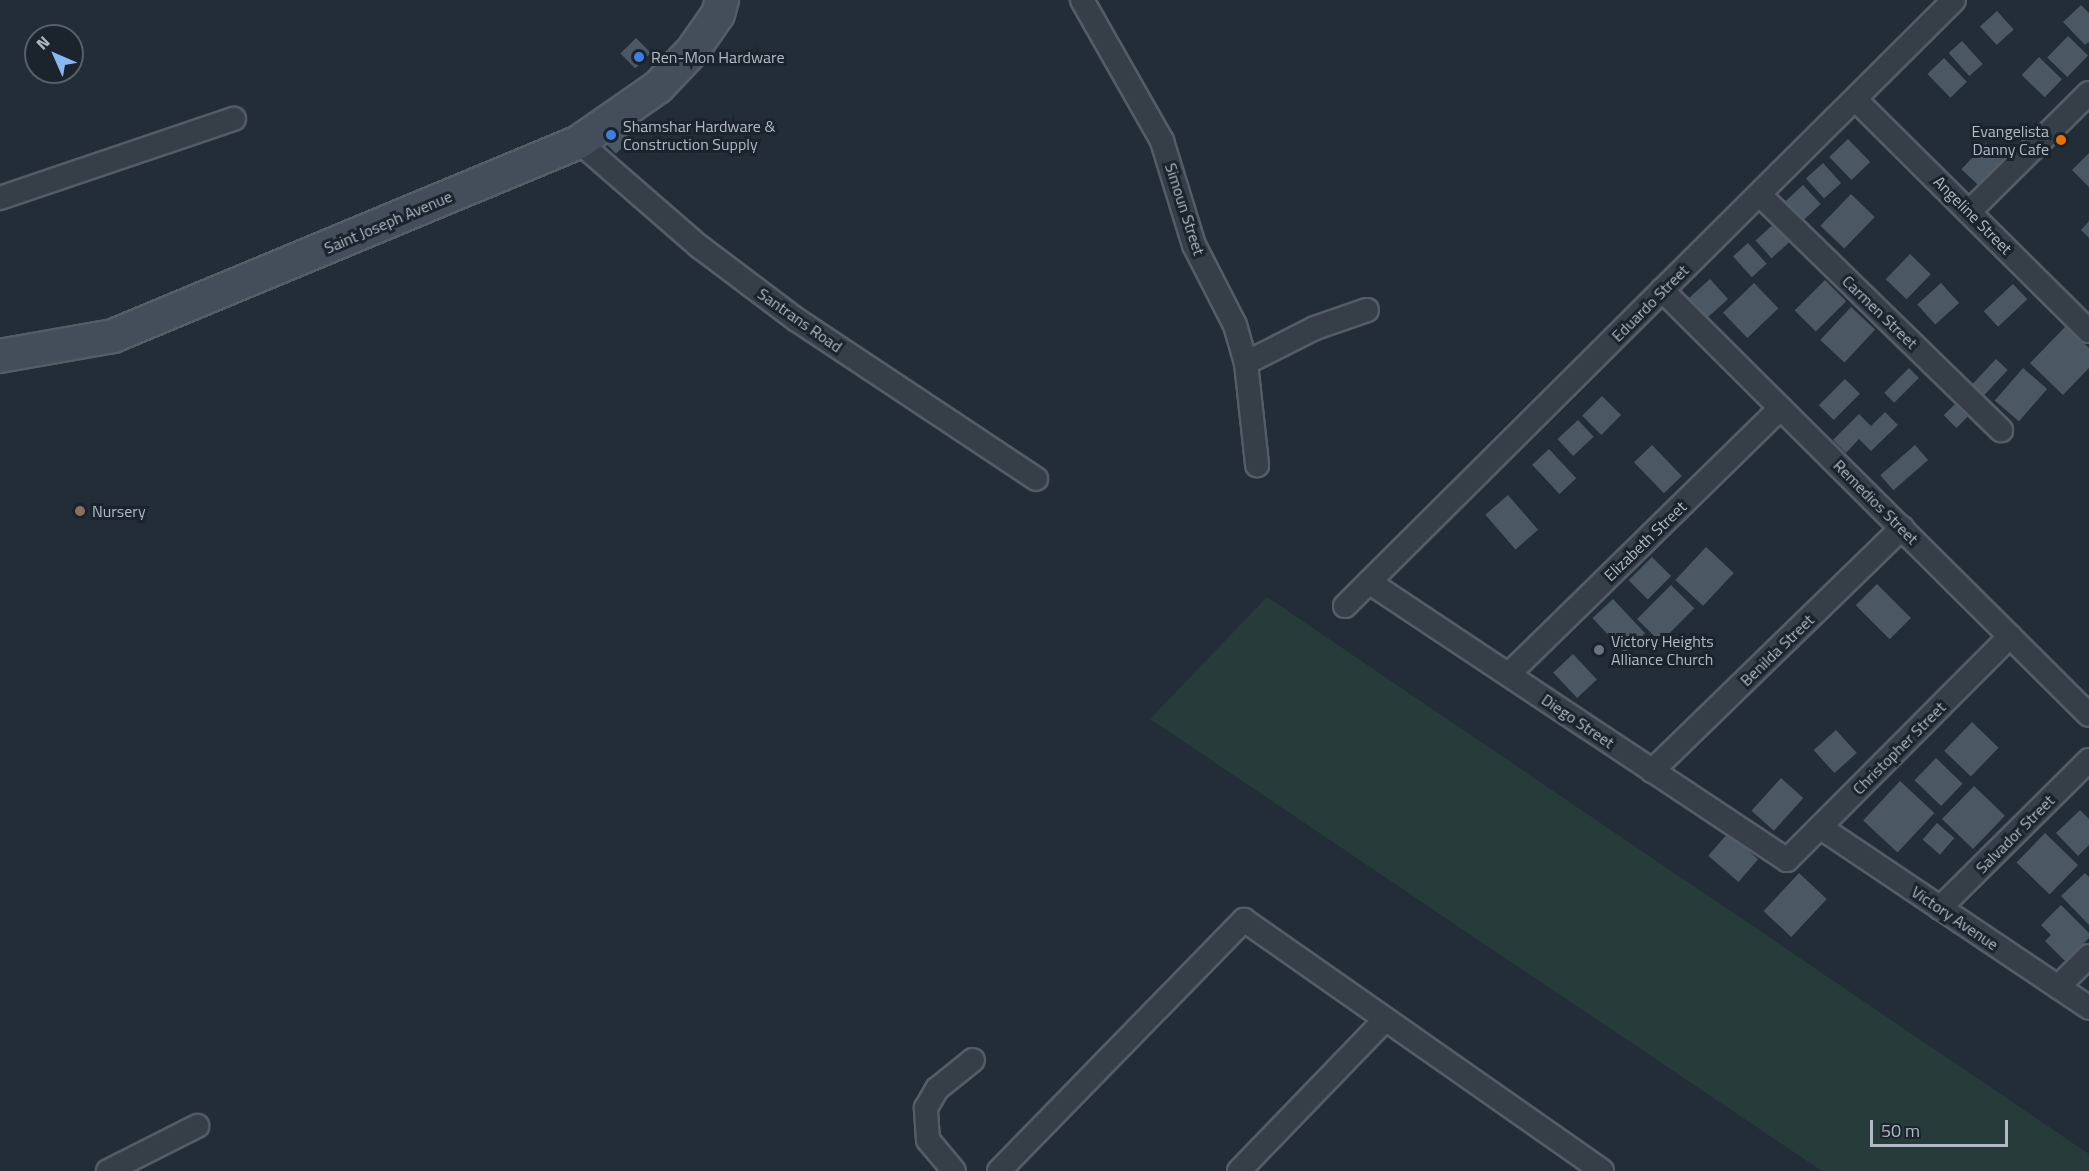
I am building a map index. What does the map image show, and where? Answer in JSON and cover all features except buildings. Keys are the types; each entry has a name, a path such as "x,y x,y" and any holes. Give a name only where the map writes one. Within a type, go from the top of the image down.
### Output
{"main road":[{"name":"Saint Joseph Avenue","path":"0,356 113,336 579,142 658,87 693,50 718,14 722,0"}],"street":[{"name":"Simoun Street","path":"1082,0 1162,141 1194,245 1235,326 1246,363 1257,465"},
{"name":"Eduardo Street","path":"1345,606 1954,0"},
{"path":"1969,212 2089,93"},
{"name":"Angeline Street","path":"1856,100 2089,329"},
{"path":"0,198 234,119"},
{"name":"Santrans Road","path":"579,142 700,247 797,320 1036,479"},
{"name":"Carmen Street","path":"1760,195 2001,430"},
{"name":"Remedios Street","path":"1662,290 2089,715"},
{"path":"1246,363 1315,328 1367,310"},
{"name":"Elizabeth Street","path":"1509,674 1781,408"},
{"name":"Benilda Street","path":"1652,771 1902,528"},
{"name":"Diego Street","path":"1369,582 1788,860"},
{"name":"Christopher Street","path":"1788,860 2010,636"},
{"name":"Salvador Street","path":"1940,908 2089,760"},
{"name":"Victory Avenue","path":"1820,827 2089,1008"},
{"path":"999,1171 1244,920 1384,1021 1602,1171"},
{"path":"2058,987 2089,956"},
{"path":"1239,1171 1384,1021"},
{"path":"954,1171 928,1140 926,1108 937,1089 973,1060"},
{"path":"108,1171 197,1126"}],"green space":[{"path":"1267,597 2089,1154 2089,1171 1822,1171 1150,719"}],"place":[{"name":"Ren-Mon Hardware","path":"639,57"},
{"name":"Shamshar Hardware & Construction Supply","path":"611,135"},
{"name":"Evangelista Danny Cafe","path":"2061,140"},
{"name":"Nursery","path":"80,511"},
{"name":"Victory Heights Alliance Church","path":"1599,650"}]}
